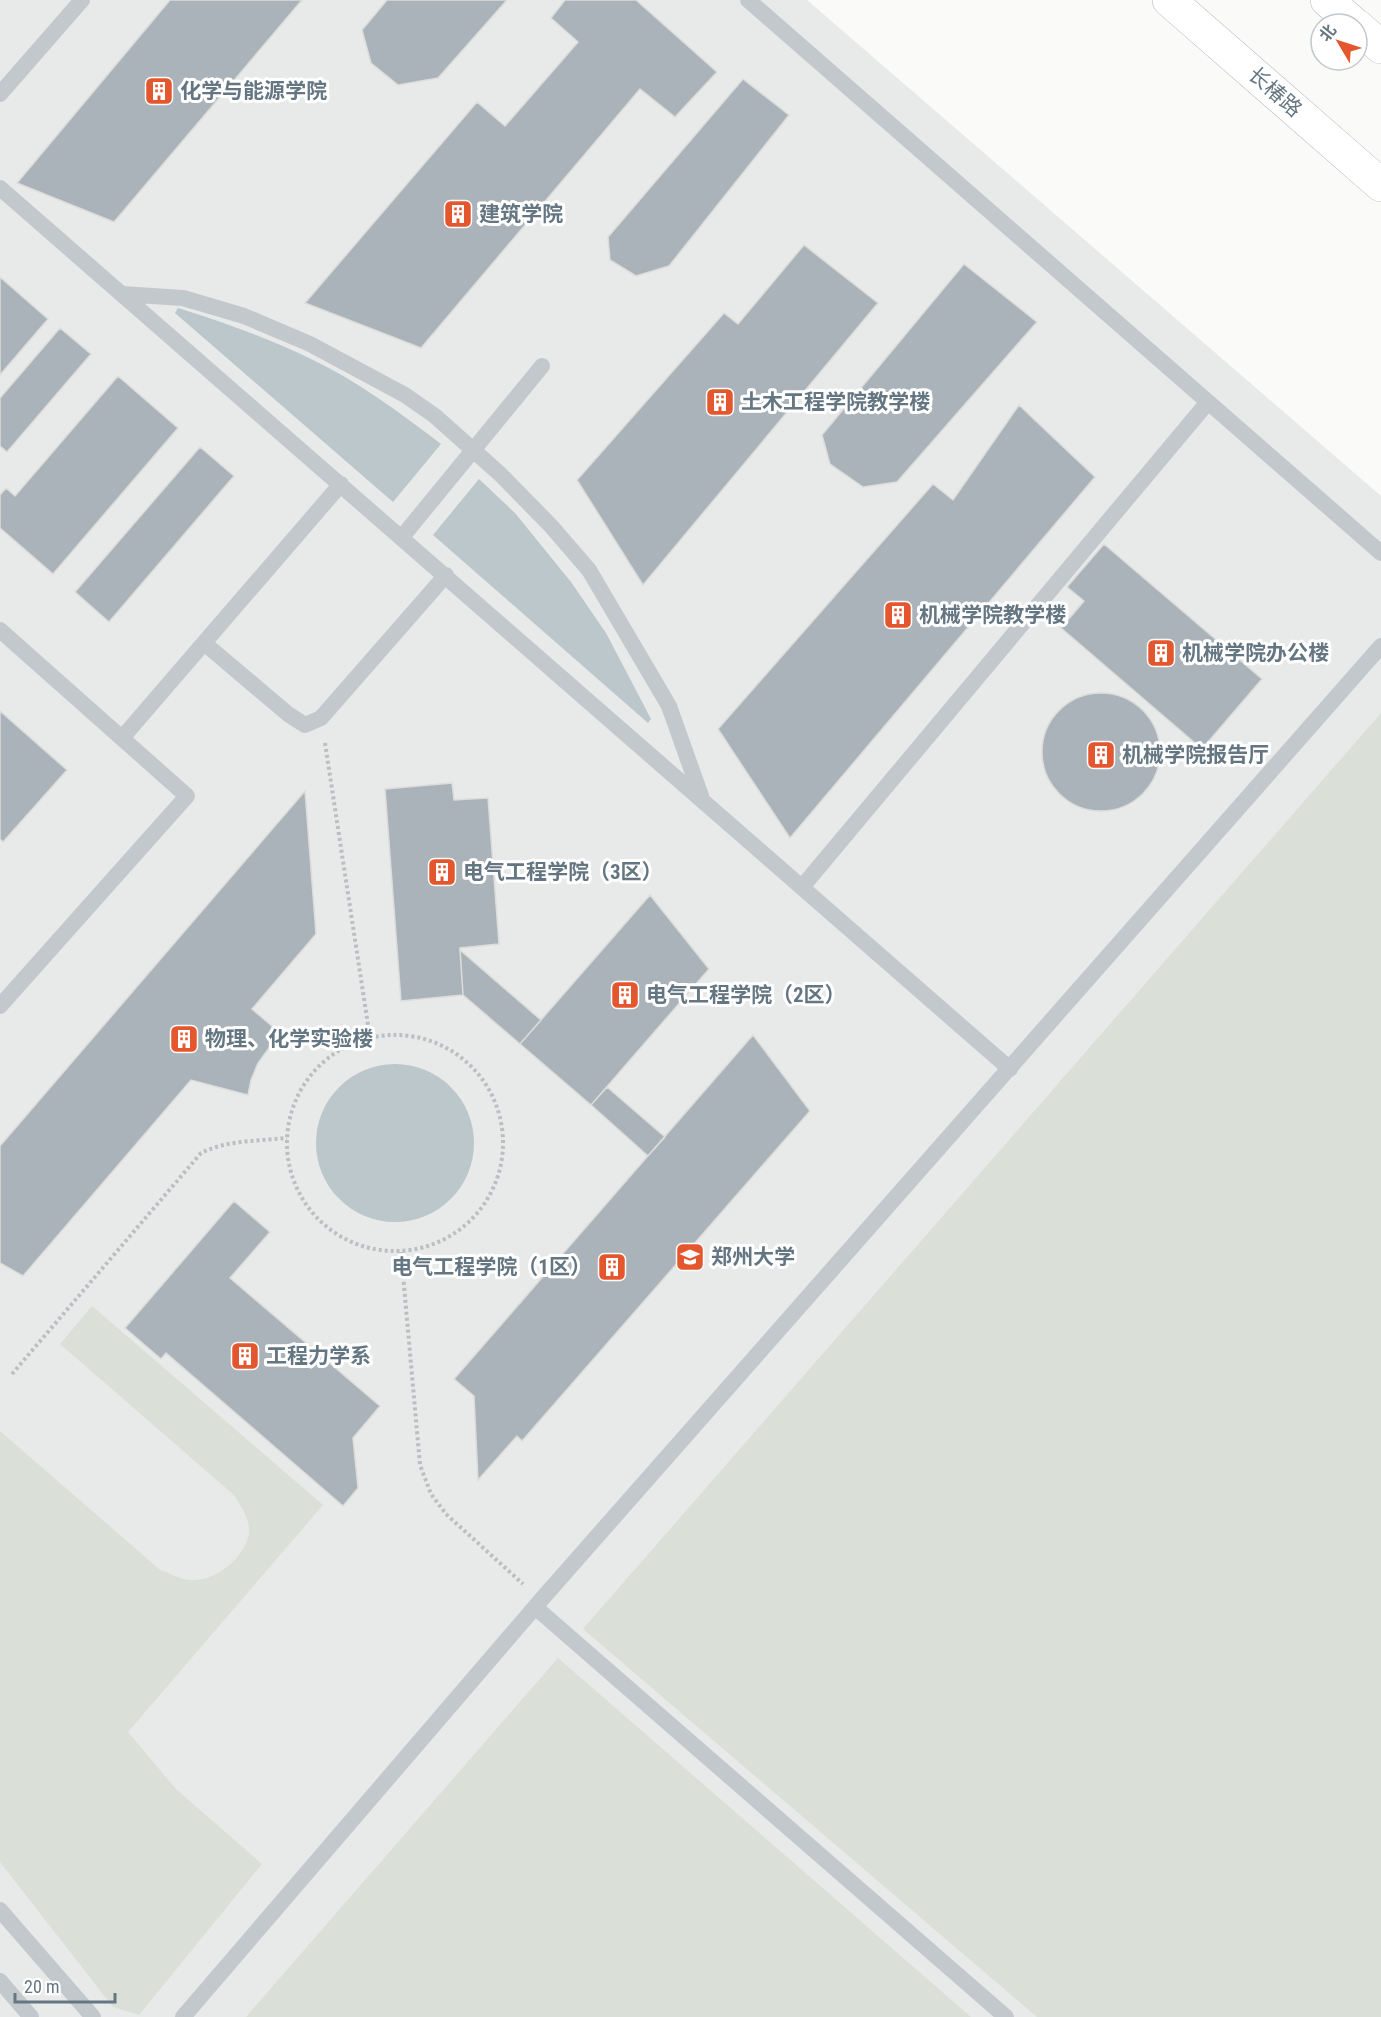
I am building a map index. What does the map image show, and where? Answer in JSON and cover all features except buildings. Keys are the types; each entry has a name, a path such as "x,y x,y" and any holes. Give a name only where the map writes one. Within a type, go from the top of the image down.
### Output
{"main road":[{"name":"长椿路","path":"1168,0 1381,185"},
{"path":"1327,0 1341,12"},
{"path":"1369,36 1381,47"}],"lane":[{"path":"0,94 82,0"},
{"path":"748,0 1381,553"},
{"path":"0,188 1010,1069"},
{"path":"122,294 183,298 244,316 310,344 405,395 435,416 500,474 589,570 669,706 702,799"},
{"path":"402,537 542,366"},
{"path":"802,887 1208,402"},
{"path":"122,738 341,484"},
{"path":"204,643 288,714 305,725 321,718 446,575"},
{"path":"0,630 187,796 0,1006"},
{"path":"183,2017 538,1603 1381,646"},
{"path":"538,1603 1006,2017"},
{"path":"0,1910 93,2017"},
{"path":"0,1981 31,2017"}],"path":[{"path":"321,718 370,1038"},
{"path":"401,1035 422,1038 442,1045 460,1056 476,1071 490,1090 499,1113 503,1137 502,1161 495,1184 484,1206 467,1224 447,1238 425,1248 401,1252 377,1250 354,1244 332,1232 314,1216 300,1197 291,1175 287,1138 291,1113 298,1094 309,1077 324,1062 340,1050 359,1041 401,1035"},
{"path":"12,1374 201,1153 213,1147 230,1144 287,1138"},
{"path":"401,1252 420,1466 431,1494 446,1514 538,1603"}],"shaded area":[{"name":"郑州大学","path":"0,0 807,0 1381,496 1381,2017 0,2017"},
{"path":"178,308 262,337 328,368 378,398 441,444 393,502 175,313"},
{"path":"479,479 515,513 571,582 606,633 651,719 648,723 433,535"},
{"path":"1381,713 1381,2017 1037,2017 583,1629"},
{"path":"395,1064 425,1070 451,1087 468,1113 474,1143 468,1173 451,1199 425,1216 395,1222 365,1216 339,1199 322,1173 316,1143 322,1113 339,1087 365,1070"},
{"path":"92,1306 323,1505 128,1732 176,1789 262,1864 139,2015 113,2007 0,1862 0,1431 159,1569 174,1576 200,1580 218,1573 235,1560 241,1552 249,1529 245,1514 234,1495 60,1344"},
{"path":"558,1658 971,2017 246,2017"}],"place":[{"name":"化学与能源学院","path":"159,91"},
{"name":"建筑学院","path":"458,214"},
{"name":"土木工程学院教学楼","path":"720,402"},
{"name":"机械学院教学楼","path":"898,615"},
{"name":"机械学院办公楼","path":"1161,653"},
{"name":"机械学院报告厅","path":"1101,755"},
{"name":"电气工程学院（3区）","path":"442,872"},
{"name":"电气工程学院（2区）","path":"625,995"},
{"name":"物理、化学实验楼","path":"184,1039"},
{"name":"郑州大学","path":"690,1257"},
{"name":"电气工程学院（1区）","path":"612,1267"},
{"name":"工程力学系","path":"245,1356"}]}
